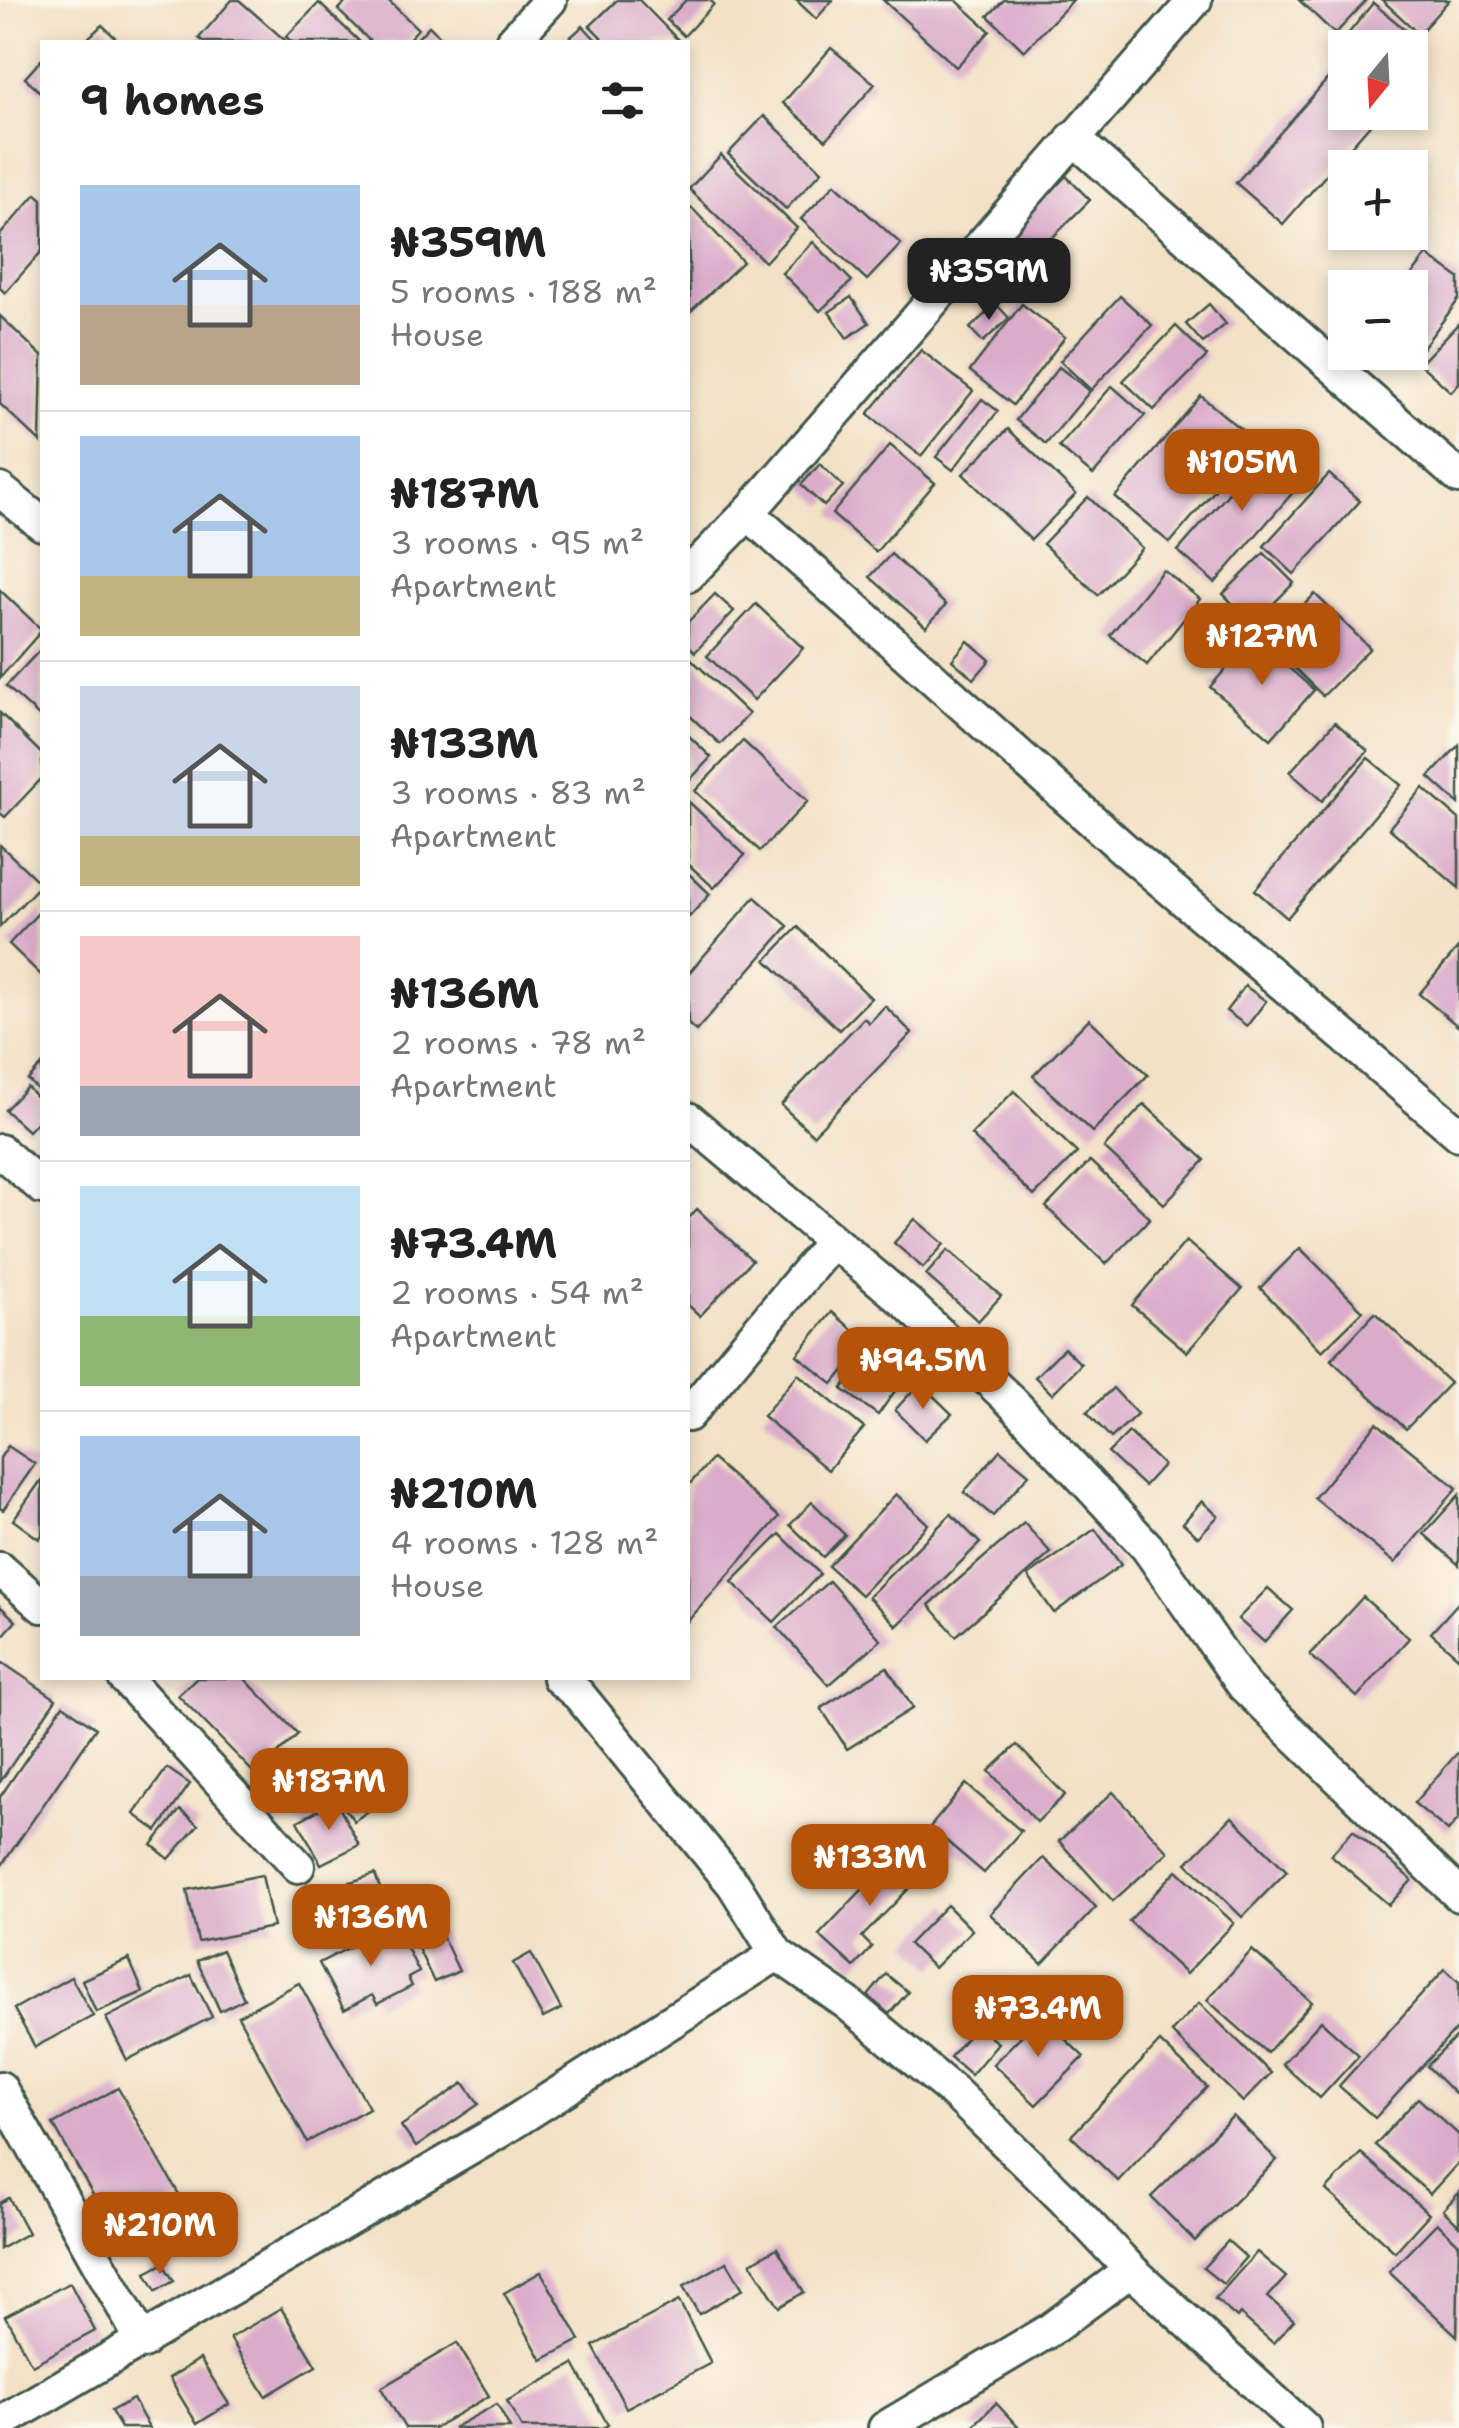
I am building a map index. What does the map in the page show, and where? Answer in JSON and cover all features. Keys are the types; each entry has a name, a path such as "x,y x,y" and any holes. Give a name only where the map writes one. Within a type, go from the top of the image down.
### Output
{"street":[{"path":"514,40 550,0"},
{"path":"690,573 748,513 1073,138 1182,4"},
{"path":"1073,138 1459,477"},
{"path":"0,490 40,520"},
{"path":"748,513 1151,873 1459,1134"},
{"path":"690,1121 908,1304 1012,1402 1147,1547 1244,1686 1459,1895"},
{"path":"0,1151 40,1185"},
{"path":"690,1413 831,1242"},
{"path":"0,1569 40,1604"},
{"path":"127,1680 298,1866"},
{"path":"561,1680 579,1695 734,1885 778,1954 846,2003 956,2094 1131,2270 1304,2428"},
{"path":"0,2423 498,2132 778,1954"},
{"path":"0,2088 142,2342"},
{"path":"885,2428 1050,2330 1131,2270"}],"building":[{"path":"232,0 239,0 285,40 202,40 199,38"},
{"path":"348,0 388,0 418,29 408,40 369,40 338,10"},
{"path":"617,0 639,0 678,40 604,40 590,26"},
{"path":"686,0 710,0 714,4 684,36 667,20"},
{"path":"796,0 833,0 816,19"},
{"path":"883,0 956,0 990,31 956,67"},
{"path":"1004,0 1073,0 1024,51 988,16"},
{"path":"1299,0 1367,0 1339,30 1331,30"},
{"path":"1382,0 1449,0 1423,30 1415,30"},
{"path":"319,3 358,40 290,40 286,37"},
{"path":"1373,3 1406,30 1351,30"},
{"path":"102,25 118,40 86,40"},
{"path":"429,26 444,40 416,40"},
{"path":"583,26 596,40 567,40"},
{"path":"831,48 875,84 826,140 783,103"},
{"path":"40,61 40,92 25,78"},
{"path":"1328,78 1328,130 1365,130 1348,150 1328,150 1328,173 1283,224 1236,183"},
{"path":"764,116 822,171 786,209 728,154"},
{"path":"721,155 797,228 765,262 690,188"},
{"path":"1066,176 1090,200 1032,258 1008,234"},
{"path":"835,184 901,244 867,280 801,219"},
{"path":"36,194 40,197 40,253 5,293 0,288 0,235"},
{"path":"692,208 743,262 690,312"},
{"path":"813,242 852,281 820,311 782,273"},
{"path":"1427,255 1459,278 1459,299 1428,341 1428,270 1416,270"},
{"path":"1120,296 1152,325 1091,390 1060,361"},
{"path":"851,297 869,323 847,338 829,312"},
{"path":"996,304 1009,318 983,342 970,328"},
{"path":"1022,304 1065,337 1013,405 970,371"},
{"path":"1209,304 1226,324 1203,343 1186,324"},
{"path":"0,316 40,354 40,442 0,404"},
{"path":"1459,323 1459,383 1451,392 1427,370 1428,356"},
{"path":"1176,326 1207,356 1154,410 1123,381"},
{"path":"921,350 973,391 921,456 868,414"},
{"path":"1059,367 1090,391 1046,444 1016,420"},
{"path":"1112,386 1145,415 1093,475 1059,447"},
{"path":"1201,396 1256,442 1170,543 1115,497"},
{"path":"982,399 998,411 953,470 936,457"},
{"path":"1008,429 1076,494 1031,540 963,474"},
{"path":"890,445 935,483 876,552 832,514"},
{"path":"1270,446 1307,476 1215,583 1178,551"},
{"path":"820,464 843,486 824,506 801,485"},
{"path":"1329,474 1360,501 1294,574 1264,546"},
{"path":"1088,497 1142,548 1098,595 1043,544"},
{"path":"1264,553 1294,583 1253,624 1223,594"},
{"path":"891,554 946,605 926,627 870,577"},
{"path":"1163,570 1200,599 1147,665 1110,635"},
{"path":"0,590 40,632 0,678"},
{"path":"715,594 734,611 695,652 690,647 690,620"},
{"path":"1315,594 1370,648 1323,696 1267,641"},
{"path":"756,604 803,648 754,700 707,656"},
{"path":"1254,637 1314,690 1271,739 1210,687"},
{"path":"968,641 990,660 974,679 952,660"},
{"path":"40,650 40,717 6,686"},
{"path":"690,658 749,714 720,744 690,716"},
{"path":"0,713 40,752 40,780 5,817 0,813"},
{"path":"1335,722 1368,751 1322,801 1290,772"},
{"path":"690,737 711,757 690,780"},
{"path":"743,741 808,801 760,851 695,791"},
{"path":"1459,745 1459,804 1429,777"},
{"path":"1368,758 1401,785 1287,918 1255,890"},
{"path":"1423,788 1459,819 1459,888 1389,828"},
{"path":"690,803 745,855 714,888 690,866"},
{"path":"0,845 40,885 0,927"},
{"path":"690,875 710,894 690,916"},
{"path":"755,897 788,926 696,1031 690,1026 690,972"},
{"path":"40,911 40,974 9,944"},
{"path":"798,927 871,998 839,1030 766,960"},
{"path":"1459,947 1459,1027 1419,994"},
{"path":"1245,986 1266,1001 1247,1026 1226,1011"},
{"path":"885,1006 912,1033 813,1135 781,1105 864,1018 869,1023"},
{"path":"1089,1019 1148,1075 1092,1132 1033,1076"},
{"path":"40,1067 40,1092 28,1080"},
{"path":"27,1087 40,1101 40,1118 28,1131 5,1110"},
{"path":"1014,1091 1077,1153 1034,1196 971,1135"},
{"path":"1144,1104 1205,1160 1164,1204 1104,1148"},
{"path":"1090,1161 1150,1218 1106,1264 1046,1207"},
{"path":"697,1209 752,1260 700,1316 690,1307 690,1217"},
{"path":"915,1219 944,1244 923,1268 894,1243"},
{"path":"1186,1241 1242,1289 1187,1352 1132,1305"},
{"path":"1300,1248 1363,1311 1322,1351 1260,1288"},
{"path":"948,1250 1001,1296 978,1321 926,1275"},
{"path":"832,1312 867,1342 833,1384 797,1355"},
{"path":"1375,1313 1450,1383 1406,1429 1331,1360"},
{"path":"1064,1348 1081,1364 1052,1394 1035,1377"},
{"path":"861,1362 897,1388 878,1415 842,1389"},
{"path":"798,1374 864,1428 828,1470 763,1416"},
{"path":"920,1383 952,1414 925,1440 895,1410"},
{"path":"1113,1388 1137,1414 1111,1438 1087,1412"},
{"path":"1377,1423 1457,1488 1395,1563 1314,1498"},
{"path":"1129,1432 1163,1465 1144,1486 1108,1453"},
{"path":"8,1446 35,1464 3,1510 0,1458"},
{"path":"1000,1450 1029,1474 993,1516 964,1492"},
{"path":"712,1459 779,1517 690,1619 690,1484"},
{"path":"40,1482 40,1538 13,1520"},
{"path":"896,1494 928,1524 861,1595 828,1566"},
{"path":"1459,1495 1459,1565 1424,1534"},
{"path":"1202,1501 1218,1516 1198,1537 1183,1523"},
{"path":"812,1502 845,1535 823,1557 790,1525"},
{"path":"951,1514 980,1543 897,1626 868,1597"},
{"path":"1024,1523 1051,1553 956,1636 929,1605"},
{"path":"1095,1529 1121,1565 1054,1613 1028,1576"},
{"path":"780,1534 820,1574 774,1622 732,1582"},
{"path":"829,1581 881,1640 829,1685 777,1627"},
{"path":"1268,1588 1293,1610 1264,1642 1238,1619"},
{"path":"1363,1597 1409,1638 1357,1697 1310,1655"},
{"path":"1459,1602 1459,1658 1431,1633"},
{"path":"0,1606 16,1621 0,1639"},
{"path":"3,1663 56,1699 0,1782 0,1667"},
{"path":"887,1667 913,1708 847,1749 821,1708"},
{"path":"195,1680 246,1680 298,1734 256,1775 178,1695"},
{"path":"63,1705 96,1728 0,1868 0,1797"},
{"path":"1017,1745 1065,1795 1037,1822 989,1771"},
{"path":"1459,1751 1459,1818 1448,1831 1414,1803"},
{"path":"167,1768 190,1784 157,1831 134,1814"},
{"path":"367,1784 381,1802 354,1821 341,1803"},
{"path":"966,1784 1021,1831 984,1873 930,1827"},
{"path":"1113,1792 1168,1852 1113,1901 1059,1841"},
{"path":"336,1801 359,1845 321,1864 298,1821"},
{"path":"180,1810 198,1825 169,1859 152,1845"},
{"path":"1232,1817 1287,1871 1242,1917 1187,1863"},
{"path":"1353,1830 1412,1880 1389,1905 1331,1855"},
{"path":"899,1851 923,1874 862,1937 872,1947 854,1967 819,1935"},
{"path":"1043,1858 1096,1907 1042,1964 990,1914"},
{"path":"1177,1870 1234,1923 1186,1974 1129,1921"},
{"path":"375,1874 384,1900 341,1915 332,1888"},
{"path":"262,1875 273,1927 198,1942 187,1890"},
{"path":"947,1905 972,1930 934,1968 909,1944"},
{"path":"373,1908 382,1929 330,1949 322,1927"},
{"path":"395,1924 419,1972 408,1978 412,1986 377,2004 372,1995 344,2010 319,1963"},
{"path":"440,1931 459,1971 434,1982 415,1942"},
{"path":"222,1950 244,1999 220,2011 197,1961"},
{"path":"1252,1950 1312,2002 1267,2053 1207,2000"},
{"path":"531,1953 561,2009 543,2018 513,1963"},
{"path":"129,1959 143,1992 96,2012 82,1980"},
{"path":"1445,1969 1459,1982 1459,2026 1375,2118 1339,2086"},
{"path":"886,1974 908,1992 889,2014 868,1996"},
{"path":"191,1975 212,2017 127,2060 106,2018"},
{"path":"71,1977 93,2016 35,2047 14,2009"},
{"path":"299,1983 369,2108 307,2142 238,2016"},
{"path":"1199,2003 1271,2073 1243,2102 1171,2032"},
{"path":"1041,2016 1084,2057 1036,2105 993,2064"},
{"path":"1321,2021 1359,2055 1320,2098 1282,2064"},
{"path":"976,2026 998,2043 971,2075 950,2057"},
{"path":"1459,2034 1459,2093 1456,2095 1427,2066"},
{"path":"1160,2042 1207,2087 1118,2181 1071,2136"},
{"path":"464,2083 479,2104 416,2147 401,2126"},
{"path":"118,2088 181,2198 116,2235 53,2124"},
{"path":"1418,2098 1459,2135 1459,2162 1430,2194 1375,2145"},
{"path":"1233,2116 1277,2160 1195,2241 1151,2197"},
{"path":"1361,2153 1429,2214 1395,2252 1326,2190"},
{"path":"1459,2193 1459,2226 1443,2210"},
{"path":"9,2198 28,2233 0,2249 0,2203"},
{"path":"1437,2223 1459,2244 1457,2336 1389,2272"},
{"path":"1228,2241 1246,2257 1223,2284 1203,2268"},
{"path":"777,2248 804,2292 779,2307 751,2263"},
{"path":"1257,2252 1286,2277 1268,2297 1294,2320 1273,2343 1240,2314 1237,2318 1215,2299"},
{"path":"727,2262 743,2289 699,2314 683,2287"},
{"path":"163,2264 174,2281 156,2291 146,2273"},
{"path":"541,2272 580,2340 542,2360 504,2293"},
{"path":"70,2283 95,2331 32,2365 5,2316"},
{"path":"679,2301 711,2363 626,2408 593,2346"},
{"path":"281,2308 316,2366 266,2396 230,2338"},
{"path":"457,2343 489,2396 434,2428 405,2428 381,2388"},
{"path":"200,2359 229,2404 197,2424 169,2378"},
{"path":"574,2364 608,2425 522,2428 507,2401"},
{"path":"133,2399 149,2428 121,2428 111,2411"},
{"path":"996,2403 1019,2428 971,2428"},
{"path":"497,2404 510,2428 453,2428"}]}
